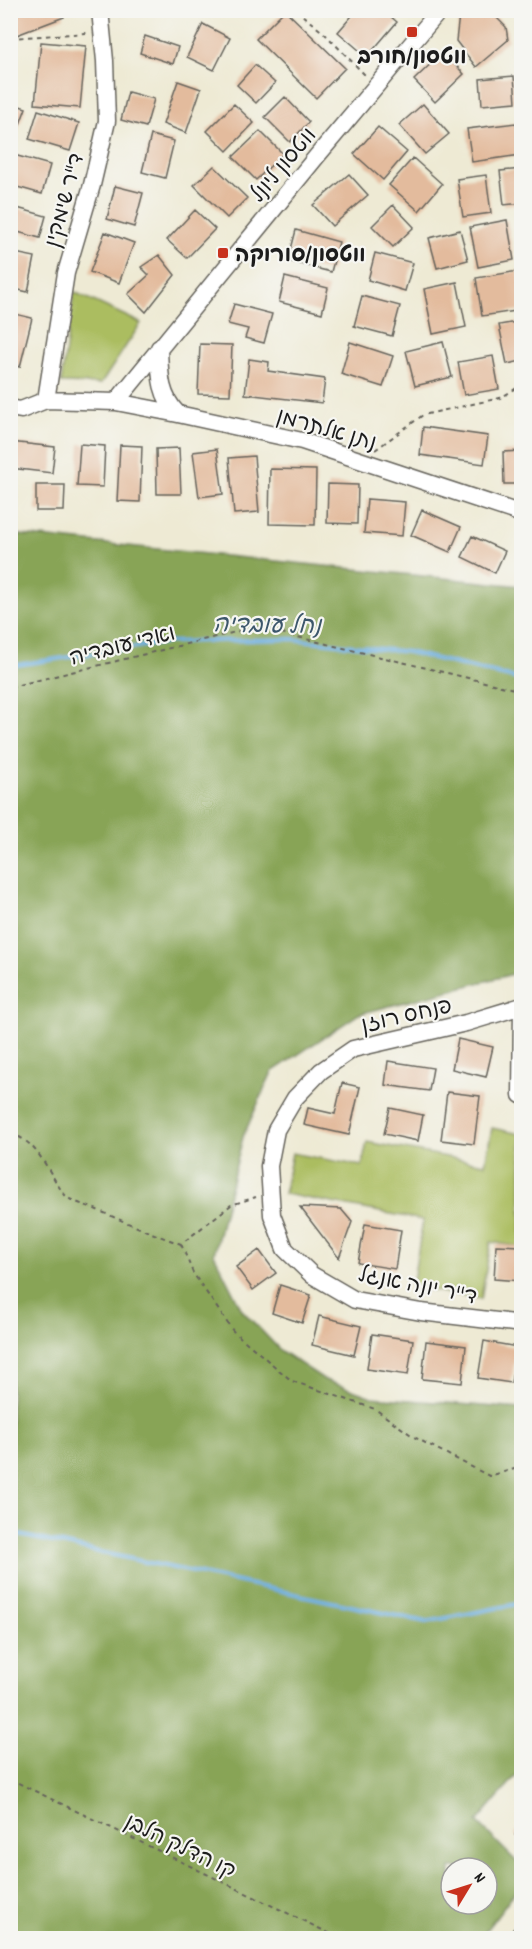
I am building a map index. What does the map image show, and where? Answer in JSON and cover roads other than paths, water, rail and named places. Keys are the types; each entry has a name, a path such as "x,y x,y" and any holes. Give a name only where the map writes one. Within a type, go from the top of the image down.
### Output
{"street":[{"name":"ד\"ר שימקין","path":"46,399 66,273 92,185 107,121 100,10"},
{"name":"ווטסון ליונל","path":"116,402 440,10"},
{"path":"159,348 161,383 168,404 177,414"},
{"name":"נתן אלתרמן","path":"46,399 116,402 302,441 522,514"},
{"path":"10,408 21,410 46,399"},
{"path":"521,1095 522,1006"},
{"name":"פנחס רוזן","path":"272,1215 269,1166 276,1130 295,1098 321,1071 353,1049 466,1023 522,1006"},
{"name":"ד''ר יונה אנגל","path":"272,1215 285,1249 312,1275 355,1300 421,1312 522,1324"},
{"path":"517,1938 522,1932"}],"waterway":[{"name":"נחל עובדיה","path":"10,666 170,642 292,639 408,652 522,680"},
{"path":"10,1533 426,1622 522,1603"}],"place":[{"name":"ווטסון/חורב","path":"412,32"},
{"name":"ווטסון/סורוקה","path":"223,253"}]}
